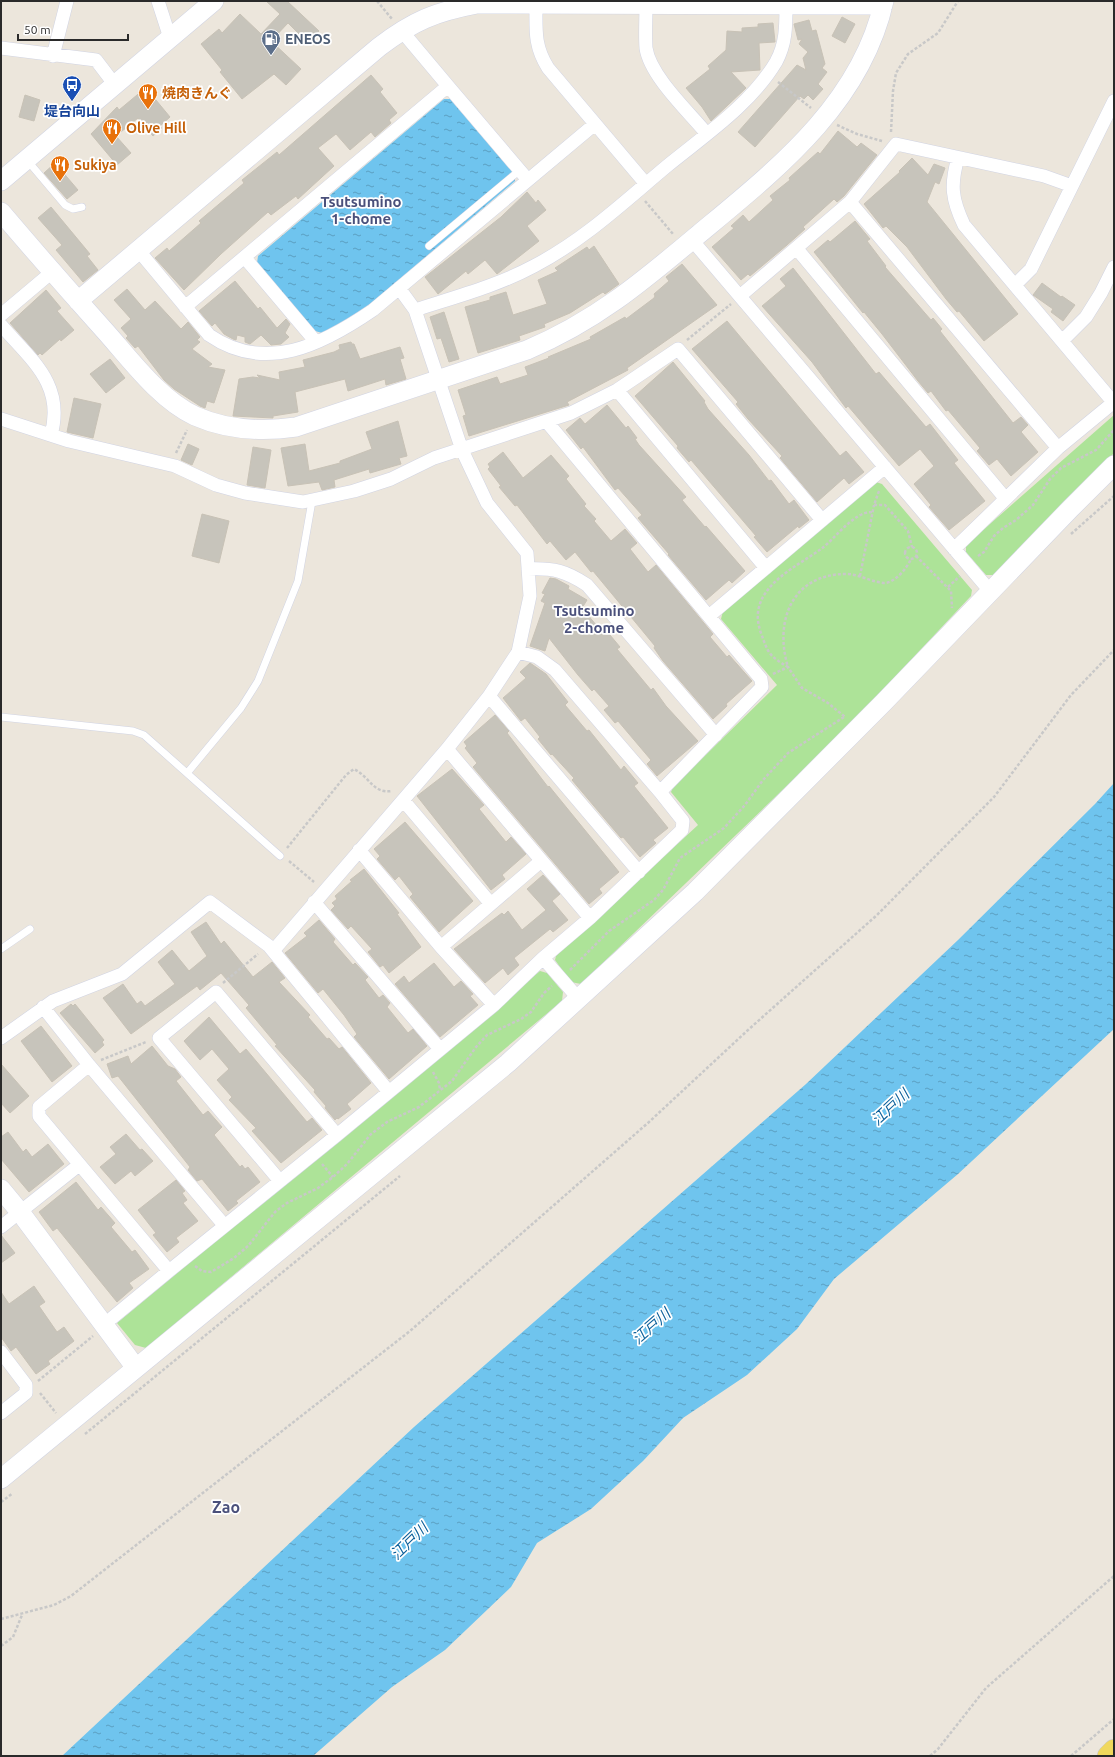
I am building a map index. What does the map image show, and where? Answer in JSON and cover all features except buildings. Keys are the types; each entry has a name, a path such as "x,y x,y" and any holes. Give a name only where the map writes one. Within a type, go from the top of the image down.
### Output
{"main road":[{"path":"1108,1756 1114,1750"}],"street":[{"path":"53,56 67,1"},
{"path":"158,1 170,38"},
{"path":"1,181 214,1"},
{"path":"1,212 52,272 153,385 194,415 242,429 279,429 296,427 324,419 527,350 556,338 588,320 618,299 785,162 859,68 883,3 786,6 477,4 446,10 401,30 379,47 78,301"},
{"path":"536,4 536,43 541,56 548,68 595,124 642,188"},
{"path":"646,5 646,48 650,63 657,75 707,134"},
{"path":"415,310 503,281 532,267 587,234 736,109 768,73 778,58 784,42 786,6"},
{"path":"401,30 524,175"},
{"path":"1,48 53,56 96,60 115,85"},
{"path":"185,307 448,86"},
{"path":"1015,285 1031,269 1114,101"},
{"path":"139,251 209,335 234,349 250,353 270,355 288,351 316,342 352,324 372,310 524,175 595,124"},
{"path":"736,299 797,249 850,202 892,141 958,158 1044,176 1072,186"},
{"path":"954,549 1058,448 1114,402 964,225 956,209 953,196 953,176 958,158"},
{"path":"850,202 1058,448"},
{"path":"688,243 885,467 954,549 965,569 990,591"},
{"path":"797,249 1005,498"},
{"path":"245,258 316,342"},
{"path":"1063,340 1086,317 1102,293 1114,267"},
{"path":"1,315 52,272"},
{"path":"271,948 290,932 359,850 399,795 446,749 489,696 518,652 530,596 527,553 487,504 462,450 415,310 398,288"},
{"path":"1,325 43,374 52,390 55,406 55,421 51,435"},
{"path":"1,419 69,441 170,464 216,485 292,502 312,501 392,479 434,458 547,422 617,390 678,349 822,520"},
{"path":"617,390 766,568"},
{"path":"547,422 761,679 762,687 660,792"},
{"path":"1,1479 502,1068 700,887 884,702 990,591 1114,465"},
{"path":"710,616 885,467"},
{"path":"528,569 545,568 571,574 587,585 716,735"},
{"path":"112,1318 494,1005 543,958 590,918 682,830 683,821 660,792 555,670 537,657 518,652"},
{"path":"489,696 639,872"},
{"path":"446,749 590,918"},
{"path":"399,795 491,904"},
{"path":"359,850 441,947 494,1005"},
{"path":"441,947 541,861"},
{"path":"1,1038 53,1001 122,974 210,902 271,948 389,1092"},
{"path":"314,902 440,1049"},
{"path":"543,958 578,998"},
{"path":"280,1181 159,1038 216,992 337,1135"},
{"path":"43,1007 224,1225"},
{"path":"89,1064 39,1107 39,1116 169,1271"},
{"path":"1,1228 79,1165"},
{"path":"1,1189 20,1212 136,1368"},
{"path":"1,1352 26,1385 30,1387 26,1393 1,1413"}],"lane":[{"path":"26,159 65,205 73,209 82,207"},
{"path":"429,246 524,175"},
{"path":"188,772 241,708 258,681 298,581 312,501"},
{"path":"1,717 133,731 144,735 281,855"},
{"path":"1,949 30,929"}],"path":[{"path":"377,1 401,30"},
{"path":"768,73 822,115 844,129 884,141 892,141 893,92 896,73 908,54 938,33 958,1"},
{"path":"642,188 688,243"},
{"path":"678,349 683,343 736,299"},
{"path":"170,464 194,415"},
{"path":"948,587 984,552 994,536 1002,528 1016,520 1032,505 1050,479 1061,468 1096,450 1114,430"},
{"path":"860,576 872,512 879,490 882,487"},
{"path":"874,505 885,505 908,531 912,546 916,550 916,556 951,591 952,609"},
{"path":"788,667 772,656 766,649 757,625 760,600 783,574 822,549 847,525 867,512 872,512"},
{"path":"911,559 905,556 904,552 912,546"},
{"path":"845,717 828,703 802,688 788,667 784,655 783,635 785,618 792,600 805,586 823,577 844,574 860,576 885,583 893,581 911,559 916,556"},
{"path":"1,1619 54,1605 71,1596 410,1331 649,1122 748,1030 877,915 988,802 1071,695 1114,650"},
{"path":"775,673 788,667"},
{"path":"568,971 609,931 654,900 662,890 680,858 724,828 745,806 763,780 788,753 851,712"},
{"path":"324,891 281,855 346,775 354,769 364,774 374,787 385,792 399,795"},
{"path":"216,992 219,986 271,948"},
{"path":"187,1256 194,1265 202,1271 211,1272 234,1258 248,1246 275,1212 287,1203 318,1188 340,1172 371,1134 387,1122 420,1107 452,1081 476,1046 487,1035 521,1019 530,1012 544,993 553,984"},
{"path":"89,1064 152,1039 159,1038"},
{"path":"424,1062 435,1076 440,1090"},
{"path":"66,1426 30,1387 93,1336"},
{"path":"930,1756 938,1749 986,1688 1114,1576"},
{"path":"1,1646 13,1637 23,1614"},
{"path":"1072,1756 1114,1719"}],"green space":[{"path":"1114,415 1114,453 993,575 986,575 966,552 966,545"},
{"path":"876,482 882,484 972,590 971,596 847,728 581,984 571,982 555,960 556,956 698,825 671,792 673,787 777,685 721,619 723,611"},
{"path":"540,971 547,973 563,992 562,1001 146,1348 135,1345 117,1323"}],"water":[{"path":"444,99 450,99 515,175 515,181 369,305 322,333 315,331 257,263 258,256"},
{"name":"江戸川","path":"1114,783 1114,1029 958,1174 834,1279 797,1329 747,1375 683,1418 643,1461 591,1509 537,1543 511,1587 445,1650 392,1687 313,1756 62,1756 414,1427 806,1084 958,940 1095,804"}],"place":[{"name":"ENEOS","path":"271,56"},
{"name":"堤台向山","path":"72,102"},
{"name":"焼肉きんぐ","path":"148,110"},
{"name":"Olive Hill","path":"112,145"},
{"name":"Sukiya","path":"60,182"}],"district":[{"name":"Tsutsumino 1-chome","path":"361,210"},
{"name":"Tsutsumino 2-chome","path":"594,618"},
{"name":"Zao","path":"226,1507"}]}
